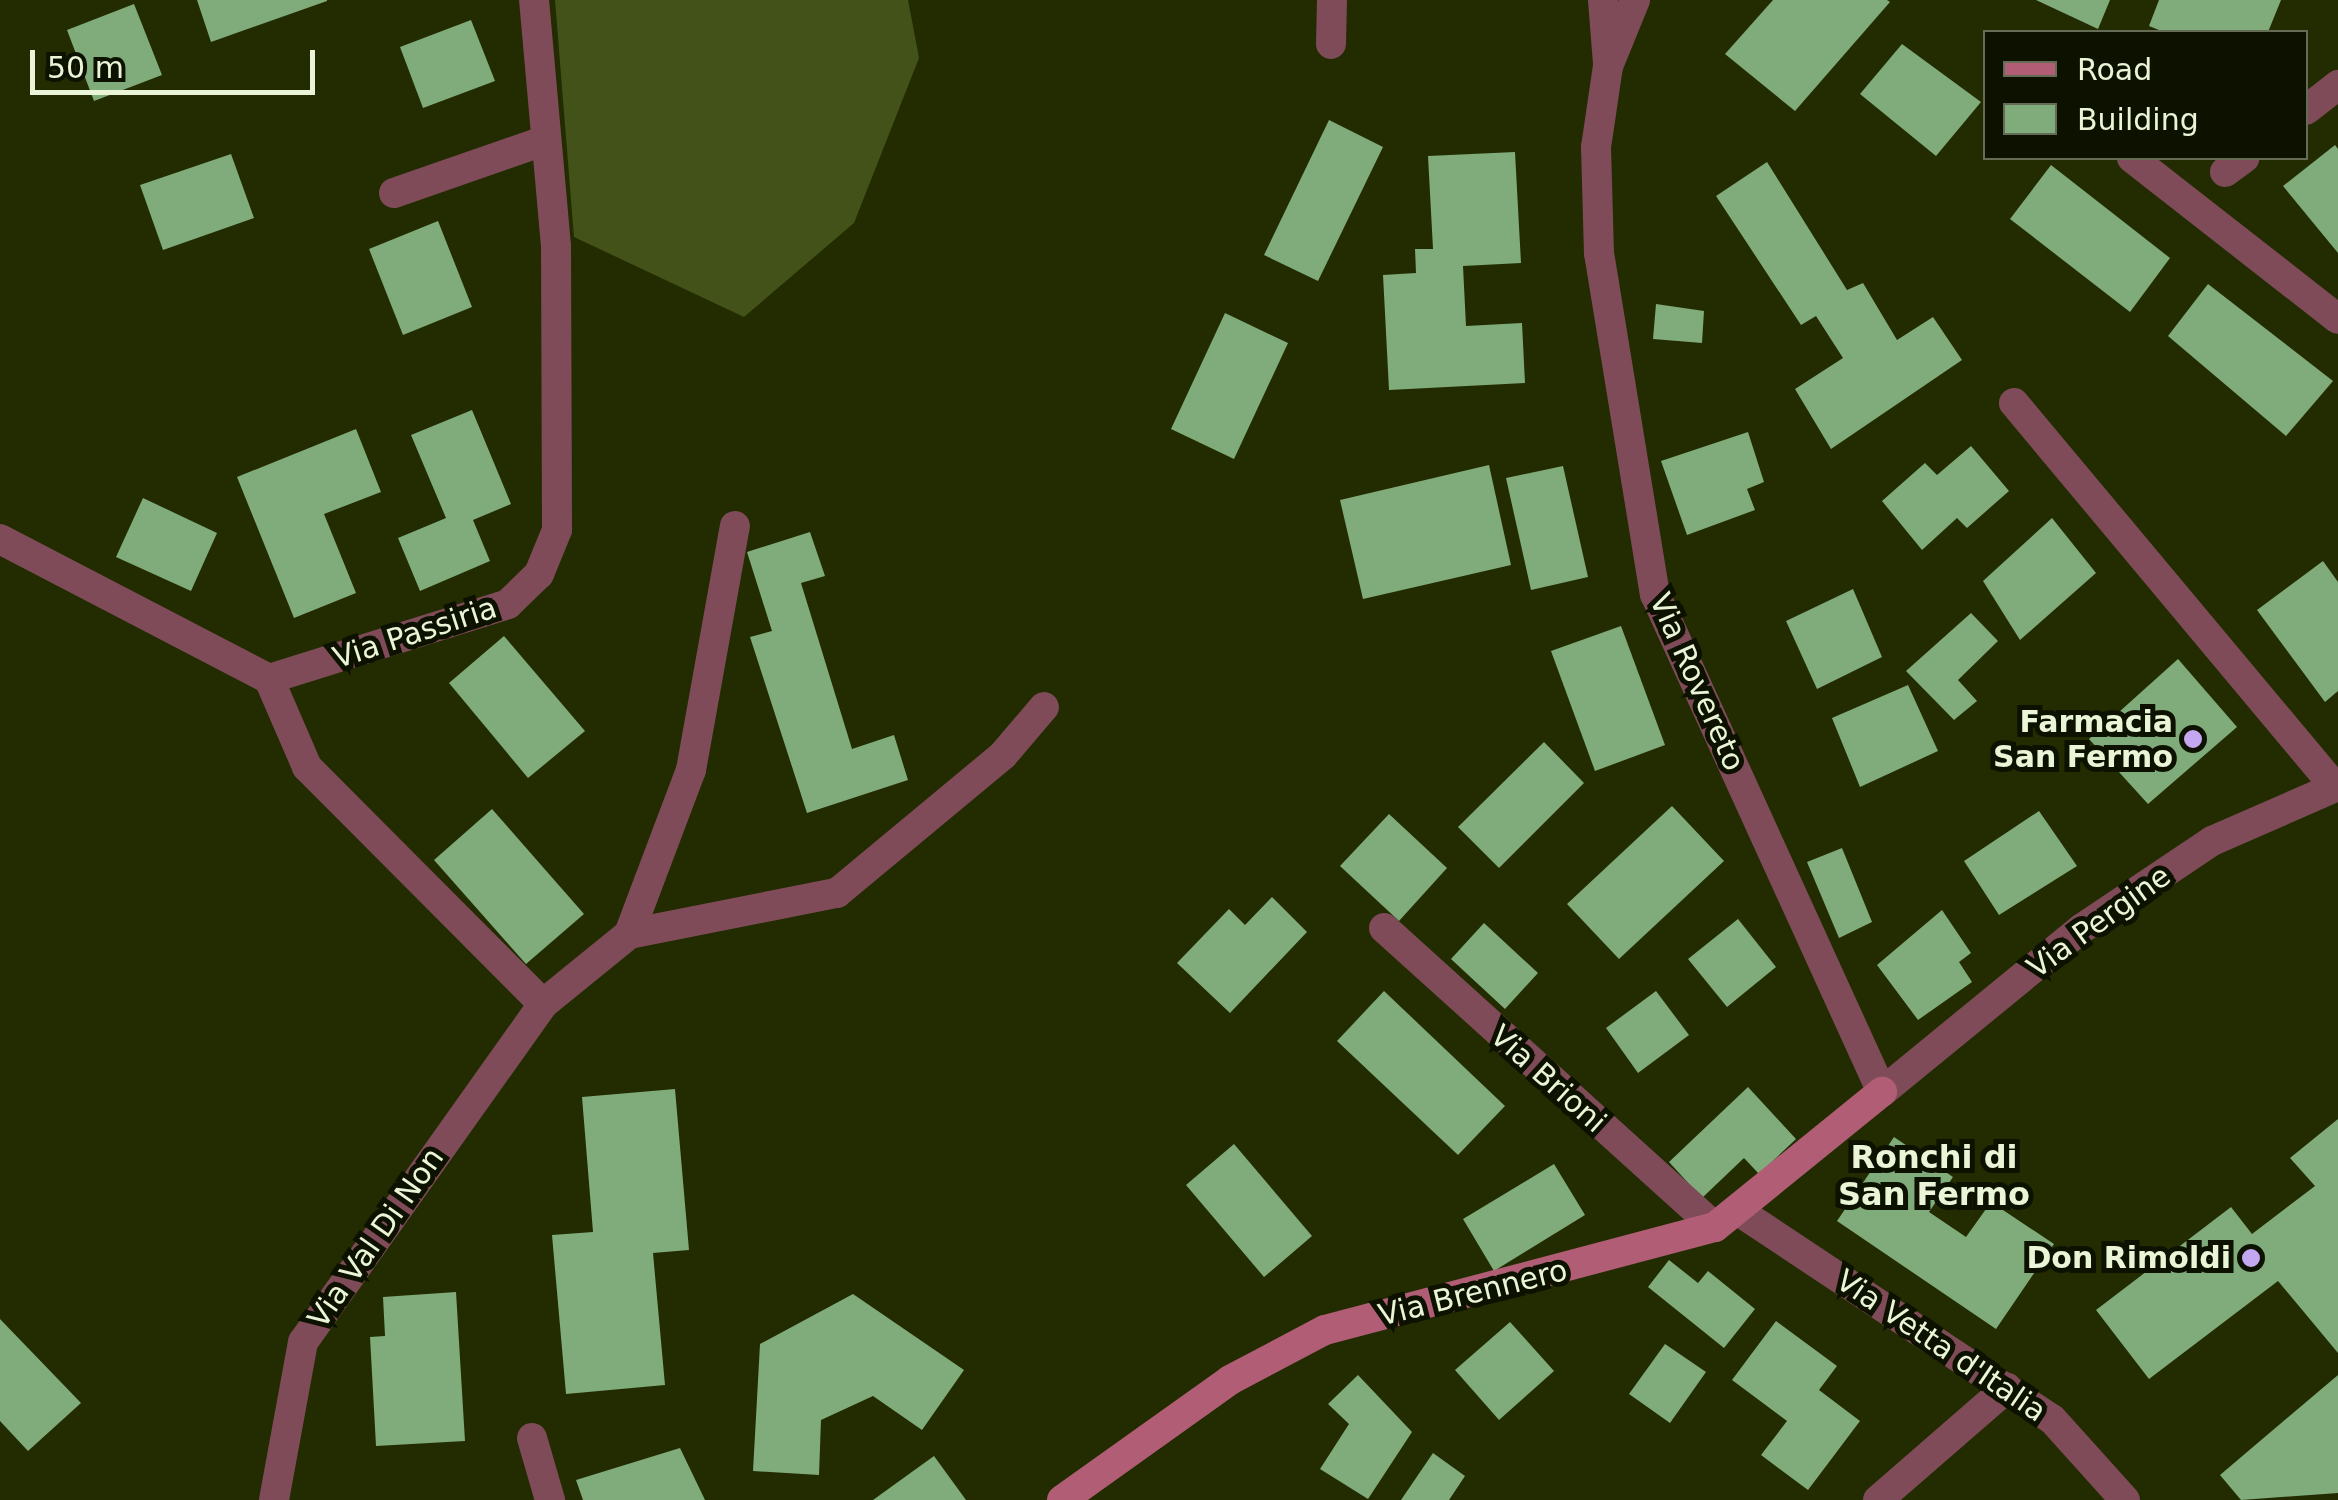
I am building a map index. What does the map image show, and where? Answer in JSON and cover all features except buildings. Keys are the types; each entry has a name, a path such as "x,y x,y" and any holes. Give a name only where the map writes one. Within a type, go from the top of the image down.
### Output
{"street":[{"name":"Via Passiria","path":"269,679 508,604 539,574 557,530 546,140 534,0"},
{"path":"1330,44 1332,0"},
{"name":"Via Rovereto","path":"1603,0 1608,66 1596,147 1599,253 1655,594 1882,1092"},
{"name":"Via Rovereto","path":"1608,66 1636,0"},
{"path":"2308,108 2338,85"},
{"path":"394,193 546,140"},
{"path":"2135,160 2338,319"},
{"path":"2014,403 2336,787"},
{"name":"Via Val Di Non","path":"629,934 691,770 735,526"},
{"path":"0,539 269,679 307,767 544,1004"},
{"name":"Via Val Di Non","path":"274,1500 303,1342 544,1004 629,934 836,892 1003,756 1044,708"},
{"name":"Via Pergine","path":"1882,1092 2081,929 2197,851 2336,787"},
{"name":"Via Brioni","path":"1384,928 1728,1220"},
{"name":"Via Brennero","path":"1062,1500 1230,1380 1325,1330 1728,1220 1882,1092"},
{"name":"Via Vetta d'Italia","path":"1728,1220 2052,1418 2125,1500"},
{"path":"1878,1500 2007,1388"},
{"path":"532,1438 550,1500"}],"green space":[{"path":"555,0 908,0 919,58 854,223 744,317 574,237"}],"place":[{"name":"Farmacia San Fermo","path":"2193,739"},
{"name":"Don Rimoldi","path":"2251,1258"}],"district":[{"name":"Ronchi di San Fermo","path":"1934,1176"}]}
